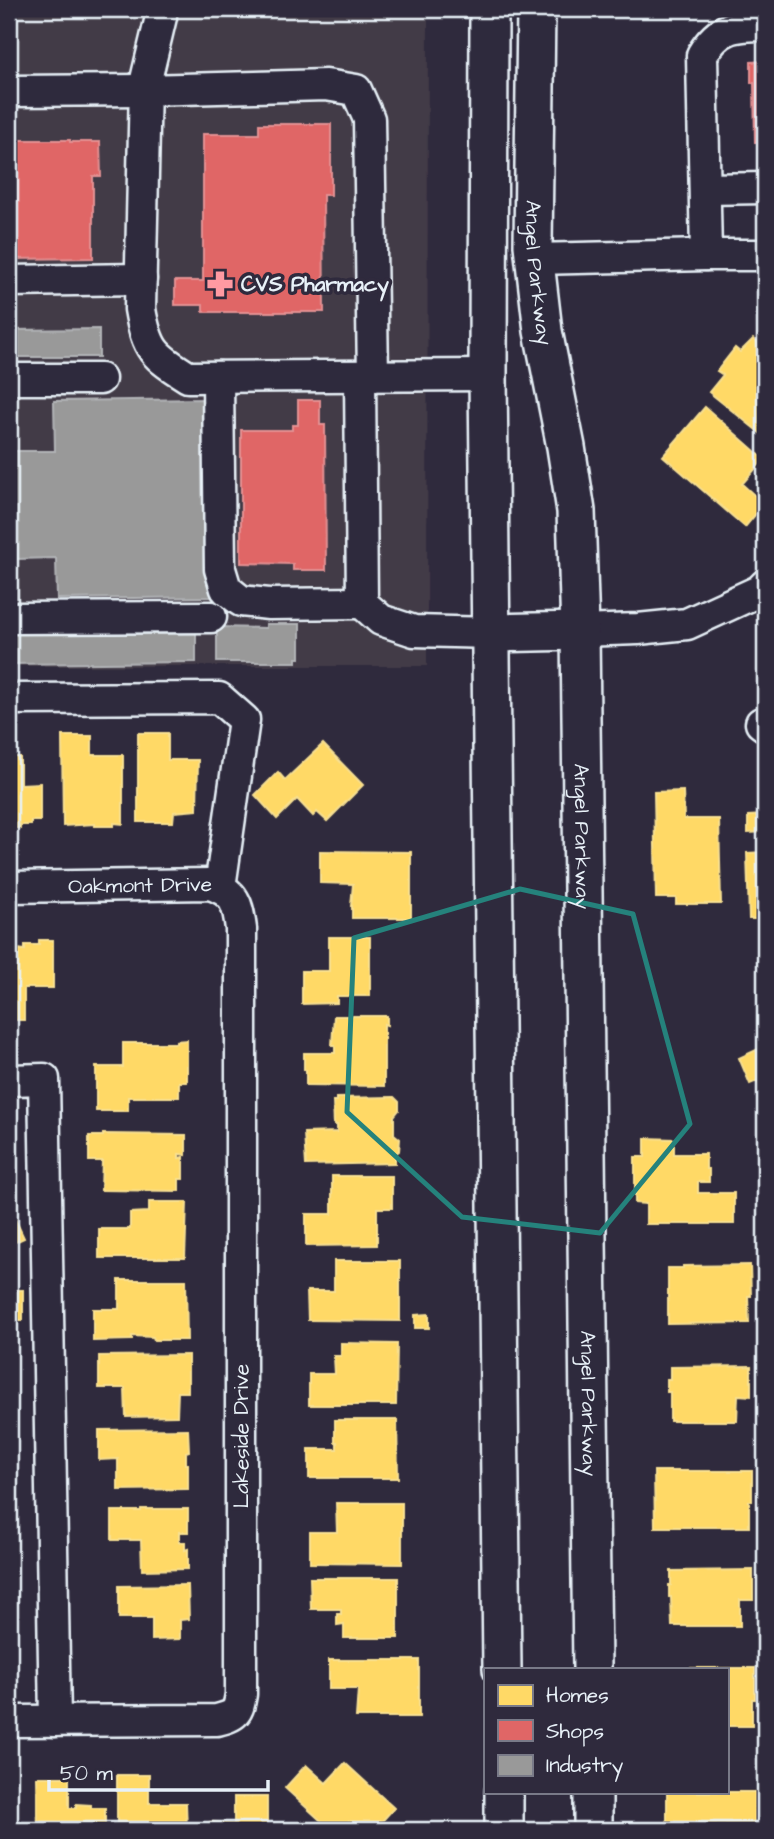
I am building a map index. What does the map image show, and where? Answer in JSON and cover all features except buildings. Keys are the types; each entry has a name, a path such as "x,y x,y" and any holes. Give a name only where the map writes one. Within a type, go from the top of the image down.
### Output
{"main road":[{"path":"489,9 488,375 502,1668"},
{"name":"Angel Parkway","path":"536,9 534,259 543,331 576,511 580,631 592,1668"},
{"path":"492,633 580,631"},
{"path":"503,1794 504,1830"},
{"path":"593,1794 593,1830"}],"street":[{"path":"160,9 161,18 145,90 140,309 145,335 160,360 188,377 488,375"},
{"path":"706,256 702,55 710,41 723,31 738,25 765,25"},
{"path":"9,91 326,85 356,90 369,119 362,603"},
{"path":"705,189 765,188"},
{"path":"534,259 765,255"},
{"path":"9,281 141,279"},
{"path":"218,377 220,569 226,589 242,601 269,604 362,603 382,620 414,631 492,633"},
{"path":"9,379 100,379"},
{"path":"580,631 687,624 760,591 765,585"},
{"path":"9,618 211,617"},
{"path":"9,699 219,698 244,720 219,887"},
{"name":"Oakmont Drive","path":"9,887 210,884 230,894 238,908 241,929"},
{"name":"Lakeside Drive","path":"9,1721 217,1720 230,1717 238,1710 241,1694 241,929"},
{"path":"9,1080 44,1079 55,1721"}],"highlighted area":[{"path":"520,889 633,914 690,1124 600,1233 462,1217 347,1112 354,938"}],"shaded area":[{"path":"9,9 428,9 427,666 9,666"}],"place":[{"name":"CVS Pharmacy","path":"220,284"}]}
